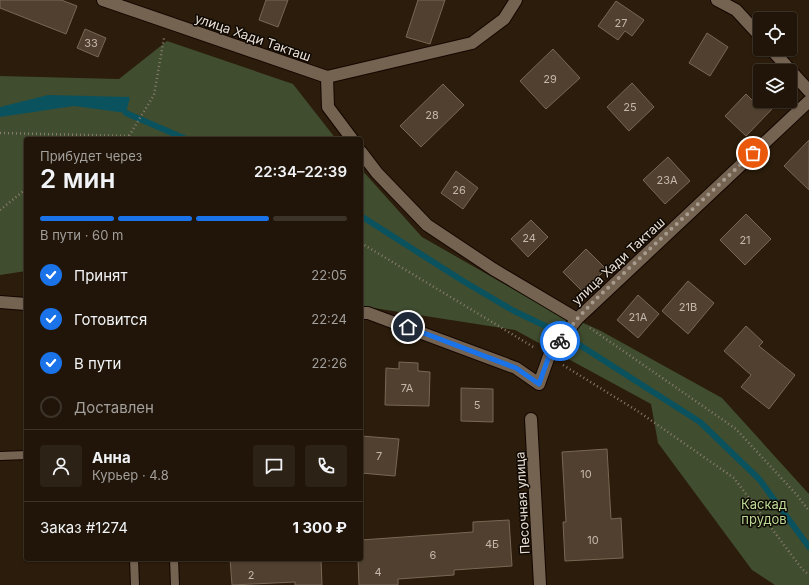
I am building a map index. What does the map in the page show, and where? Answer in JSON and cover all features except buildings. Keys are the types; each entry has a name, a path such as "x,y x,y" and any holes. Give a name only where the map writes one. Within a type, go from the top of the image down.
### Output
{"street":[{"name":"улица Хади Такташ","path":"103,0 327,77"},
{"path":"350,137 328,107 327,77 472,43 504,19 516,0"},
{"path":"717,0 736,10 753,28"},
{"path":"777,56 809,91"},
{"name":"улица Хади Такташ","path":"363,155 377,173 427,225 493,269 577,319 809,101"},
{"path":"0,302 24,304"},
{"path":"363,313 368,313 414,329 509,365 539,384 549,356 577,319"},
{"name":"Песочная улица","path":"532,419 540,585"}],"lane":[{"path":"0,456 24,455"},
{"path":"134,561 135,585"},
{"path":"174,561 175,585"}],"path":[{"path":"0,133 129,136 154,95 166,22"},
{"path":"0,210 24,191"},
{"path":"363,244 639,412 734,478 802,569 809,575"},
{"path":"577,319 736,429 797,495 809,511"}],"green space":[{"path":"167,41 293,84 334,137 24,137 24,271 0,275 0,76 119,79"},
{"name":"Каскад прудов","path":"363,171 422,237 527,297 601,331 722,398 809,494 809,585 775,585 752,570 658,443 651,404 515,330 363,306"}],"water":[{"path":"48,95 130,97 126,113 74,106 0,117 0,107"}],"waterway":[{"path":"126,113 181,137"},
{"path":"363,217 463,281 514,311 564,335 700,422 759,479 809,547"}],"way so far":[{"path":"560,341 577,319 596,299 753,153"}],"route":[{"path":"408,327 516,368 539,384 549,356 560,341"}]}
